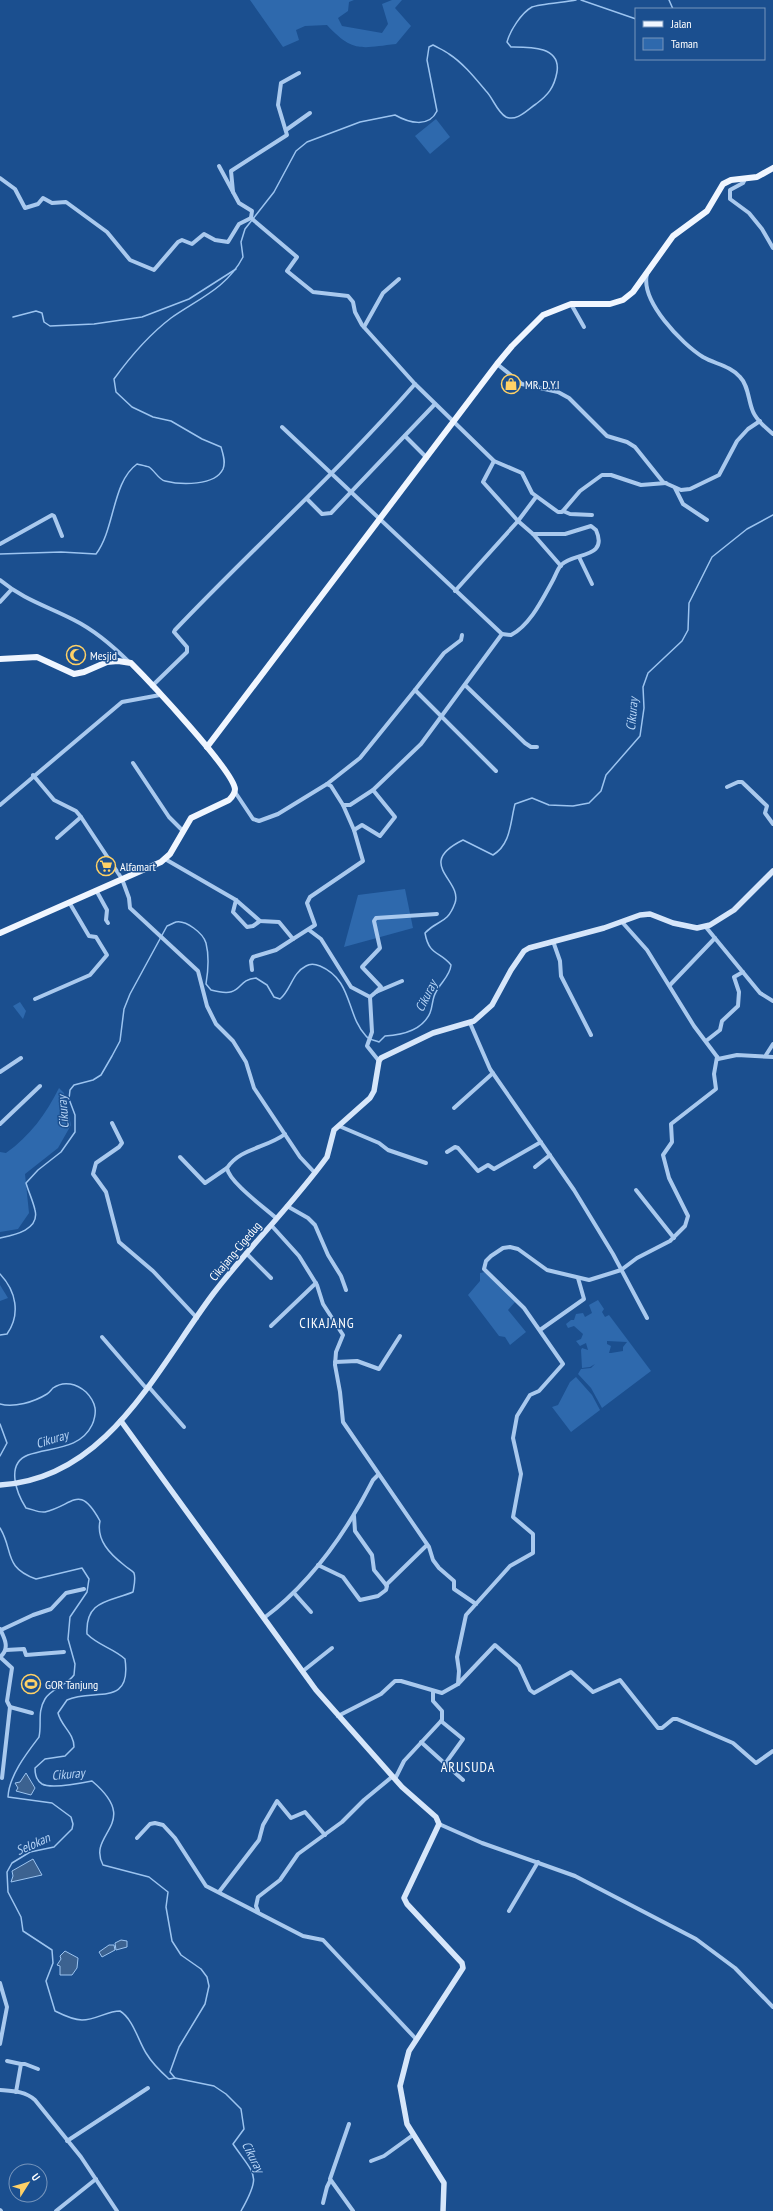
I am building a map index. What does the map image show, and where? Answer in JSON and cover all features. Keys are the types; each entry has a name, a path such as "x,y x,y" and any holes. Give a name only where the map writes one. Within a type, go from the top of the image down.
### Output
{"main road":[{"path":"206,747 512,346 543,315 571,304 620,302 633,292 673,236 707,211 723,184 731,180 756,177 773,168"},
{"path":"0,659 37,657 74,674 84,672 107,662 118,661 131,663 206,747 230,778 235,792 232,798 224,803 191,818 165,859 154,866 0,933"}],"street":[{"path":"233,192 231,171 286,136 286,130 278,105 281,83 299,73"},
{"path":"286,130 310,113"},
{"path":"219,166 239,203 252,211 252,219"},
{"path":"0,178 15,189 24,208 38,204 43,198 52,203 66,202 107,232 130,260 154,270 178,242 182,240 192,244 204,234 215,240 228,242 239,224 252,219"},
{"path":"745,179 743,184 730,190 730,199 748,214 762,229 773,248"},
{"path":"252,219 259,223 297,257 287,271 314,292 348,296 353,302 355,312 364,327 415,384 494,461 522,473 525,476 530,491 558,512 563,511 570,514 592,515"},
{"path":"647,272 646,284 659,312 671,329 702,356 730,369 741,377 752,410 760,421 773,434"},
{"path":"364,327 383,293 399,279"},
{"path":"571,304 584,327"},
{"path":"497,364 522,384 558,392 569,398 607,436 627,442 635,447 666,483"},
{"path":"152,687 187,652 187,647 174,632 175,630 240,563 331,475 415,384"},
{"path":"307,499 325,515 331,513 435,404"},
{"path":"563,511 578,492 602,475 611,475 641,485 666,483 681,490 686,490 719,476 737,441 748,429 760,421"},
{"path":"282,427 331,475 502,634 511,635 520,630 538,607 561,566 568,560 592,552 596,548 598,534 593,527 589,526 565,534 533,534"},
{"path":"404,436 427,458"},
{"path":"494,461 483,482 518,522 533,534 561,566"},
{"path":"674,486 683,504 707,520"},
{"path":"455,591 518,522 536,497"},
{"path":"0,544 52,515 54,516 62,536"},
{"path":"579,557 592,584"},
{"path":"0,580 12,590 30,601 75,620 100,636 131,663"},
{"path":"0,602 12,590"},
{"path":"343,805 350,805 373,790 421,744 502,634"},
{"path":"235,792 253,819 259,821 278,814 327,784 360,758 444,653 461,640 462,635"},
{"path":"465,685 525,743 531,747 537,747"},
{"path":"415,690 441,717 472,745 496,771"},
{"path":"0,805 33,775 122,702 160,695"},
{"path":"133,763 169,817 182,830"},
{"path":"33,775 54,800 76,811 81,817 122,879 129,898 130,908 198,971 208,1008 218,1026 233,1041 246,1062 253,1087 300,1157 315,1173"},
{"path":"727,787 738,782 742,782 767,806 765,813 773,824"},
{"path":"252,970 251,961 253,957 276,950 309,930 316,922 307,903 310,897 363,861 354,830 343,805 331,786 327,784"},
{"path":"354,830 362,825 380,836 395,817 373,790"},
{"path":"57,838 81,817"},
{"path":"165,859 236,900 260,921 279,922 293,939"},
{"path":"370,997 371,1037 368,1042 368,1049 379,1061 392,1052 433,1033 470,1023 492,1005 524,951 553,941 650,914 673,924 696,928 710,925 734,910 773,871"},
{"path":"96,890 107,910 106,920 108,923"},
{"path":"236,900 233,912 247,927 253,926 260,921"},
{"path":"35,999 90,976 107,955 96,937 89,936 69,902"},
{"path":"370,997 381,987 362,967 380,948 374,921 376,918 437,914"},
{"path":"622,922 645,947 670,985 694,1026 718,1058"},
{"path":"705,926 761,994 773,1001"},
{"path":"309,930 321,939 351,987 370,997"},
{"path":"670,985 715,938"},
{"path":"553,941 560,961 560,974 591,1035"},
{"path":"706,1041 720,1030 722,1021 738,1006 739,992 734,976 743,972"},
{"path":"376,992 402,981"},
{"path":"470,1023 493,1073 574,1190 647,1318"},
{"path":"766,1055 773,1044"},
{"path":"718,1058 737,1055 766,1055 773,1057"},
{"path":"0,1072 21,1058"},
{"path":"458,1684 459,1670 457,1658 465,1618 512,1565 530,1556 533,1550 532,1532 513,1517 521,1474 513,1434 517,1416 530,1395 539,1392 563,1364 522,1306 484,1269 486,1261 503,1248 514,1247 547,1270 589,1280 621,1270 637,1258 674,1238 685,1226 688,1216 669,1178 663,1155 672,1142 671,1124 716,1089 714,1071 718,1058"},
{"name":"Cikajang-Cigedug","path":"0,1485 18,1483 46,1476 62,1468 91,1451 121,1421 196,1318 246,1253 327,1157 332,1134 370,1098 374,1091 379,1061"},
{"path":"454,1108 493,1073"},
{"path":"0,1124 40,1086"},
{"path":"112,1123 121,1140 121,1145 96,1163 93,1174 106,1192 118,1240 153,1271 196,1318"},
{"path":"339,1126 379,1143 388,1150 426,1163"},
{"path":"180,1157 205,1183 227,1168 246,1152 273,1143 285,1134"},
{"path":"447,1152 454,1147 458,1148 478,1171 488,1165 494,1169 541,1142"},
{"path":"534,1167 550,1155"},
{"path":"227,1168 228,1172 240,1187 276,1218"},
{"path":"636,1190 674,1238"},
{"path":"287,1206 308,1218 315,1225 328,1255 342,1276 346,1290"},
{"path":"271,1224 299,1256 316,1283 321,1301 343,1335 336,1352 335,1362 343,1422 378,1475 428,1545 439,1568 454,1581 454,1589 476,1604"},
{"path":"246,1253 271,1278"},
{"path":"540,1330 584,1299 578,1278"},
{"path":"272,1326 316,1283"},
{"path":"335,1362 357,1361 379,1369 400,1336"},
{"path":"102,1337 184,1427"},
{"path":"121,1421 302,1670 338,1716 394,1777 436,1817 439,1824 482,1843 575,1876 696,1939 735,1968 773,2007"},
{"path":"264,1618 294,1593 318,1565 354,1516 373,1480 378,1475"},
{"path":"354,1516 355,1531 372,1554 374,1570 386,1585"},
{"path":"318,1565 343,1577 361,1601 382,1594 386,1590 386,1585 428,1545"},
{"path":"6,1650 0,1629 51,1609 66,1593 84,1589"},
{"path":"294,1593 311,1612"},
{"path":"338,1716 381,1694 395,1681 401,1681 433,1691 445,1693 458,1684 494,1645 519,1666 530,1690 534,1693 571,1672 593,1692 620,1680 658,1728 662,1728 673,1719 677,1719 733,1743 756,1763 773,1751"},
{"path":"302,1670 332,1648"},
{"path":"2,1778 10,1707 7,1701 12,1668 0,1657 6,1650 24,1649 26,1655 64,1652"},
{"path":"258,1911 256,1906 258,1897 280,1880 298,1854 344,1821 364,1800 394,1777 404,1761 441,1721 442,1712 432,1701 433,1691"},
{"path":"10,1707 32,1712"},
{"path":"441,1721 463,1739 445,1764"},
{"path":"421,1742 463,1780"},
{"path":"219,1892 259,1840 263,1825 277,1801 291,1818 305,1812 325,1835"},
{"path":"137,1838 150,1824 155,1823 163,1826 175,1838 203,1883 248,1908 258,1911 306,1937 323,1940 416,2039"},
{"path":"439,1824 404,1898 407,1904 462,1962 463,1968 416,2039 406,2058 400,2086 406,2121 413,2135 444,2183 443,2211"},
{"path":"509,1911 538,1862"},
{"path":"0,1983 7,2007 0,2044"},
{"path":"7,2061 24,2064 38,2069"},
{"path":"16,2092 20,2064"},
{"path":"67,2141 148,2088"},
{"path":"0,2090 30,2095 96,2179 117,2211"},
{"path":"324,2203 327,2187 330,2181 330,2175 349,2124"},
{"path":"371,2161 384,2156 413,2135"},
{"path":"56,2211 96,2179"},
{"path":"330,2181 353,2211"}],"green space":[{"path":"250,0 354,0 349,2 348,11 338,18 342,26 382,33 388,24 382,4 392,0 402,0 395,8 411,26 396,44 366,47 351,44 336,34 327,25 305,26 296,30 299,40 283,47"},
{"path":"436,119 450,137 430,154 415,136"},
{"path":"405,889 413,928 344,947 358,895"},
{"path":"20,1002 26,1011 23,1019 13,1006"},
{"path":"59,1088 64,1093 71,1125 58,1148 25,1174 29,1213 18,1229 0,1232 0,1152 6,1153 30,1132 49,1107"},
{"path":"485,1272 516,1301 508,1310 526,1332 510,1345 505,1337 499,1336 468,1295 480,1281 480,1273"},
{"path":"0,1285 8,1298 0,1301"},
{"path":"598,1300 604,1309 602,1312 605,1317 609,1315 651,1371 602,1408 591,1388 578,1374 581,1369 591,1368 595,1364 590,1367 582,1368 581,1350 582,1348 588,1350 586,1343 580,1346 576,1341 581,1339 583,1334 574,1326 568,1328 566,1324 571,1320 574,1320 576,1314 583,1313 585,1317 592,1313 589,1305","holes":["607,1341 627,1342 623,1347 623,1351 609,1353 611,1346 607,1344"]},
{"path":"576,1377 592,1395 600,1410 571,1432 552,1407 558,1405 570,1382"}],"shaded area":[{"path":"26,1773 35,1788 31,1795 16,1791 18,1788 15,1783 20,1782"},
{"path":"33,1859 42,1875 11,1882 13,1876 12,1871"},
{"path":"121,1940 127,1941 127,1947 116,1950 115,1943"},
{"path":"109,1945 114,1945 115,1950 102,1957 99,1952"},
{"path":"65,1951 78,1958 77,1968 72,1975 60,1975 60,1966 57,1965 61,1959 60,1956"}],"waterway":[{"path":"0,554 61,552 96,554 107,532 123,482 129,472 137,464 149,467 161,479 172,482 197,483 213,479 219,475 224,464 221,447 202,439 171,421 153,417 132,407 116,392 114,379 120,371 141,346 163,324 211,292 229,277 243,257 241,242 245,229 274,192 296,151 307,142 360,122 395,115 412,122 424,122 429,120 437,111 427,60 429,47 433,45 447,53 464,66 488,94 503,115 514,118 526,112 550,91 556,78 557,63 554,57 542,50 526,47 511,47 507,42 511,33 516,23 524,13 532,7 576,0"},
{"path":"581,0 635,19"},
{"path":"669,0 673,8"},
{"path":"13,317 36,311 42,313 44,322 50,326 94,324 142,317 189,299 236,269"},
{"name":"Cikuray","path":"0,1238 19,1233 30,1227 34,1222 36,1217 35,1210 26,1183 38,1170 61,1152 75,1132 75,1115 69,1099 70,1090 74,1085 93,1080 101,1075 120,1041 124,1009 130,994 167,926 176,922 184,923 198,931 204,939 208,958 206,984 211,990 222,992 234,991 249,979 256,978 267,985 274,997 280,999 301,969 308,965 315,964 331,972 338,980 344,989 360,1028 369,1038 379,1042 385,1036 405,1033 422,1024 430,1013 435,994 447,976 451,965 432,950 429,946 425,933 449,915 455,903 456,895 441,864 442,857 449,849 463,840 493,855 499,850 507,839 515,804 532,798 549,805 573,806 589,803 601,791 606,775 640,736 644,708 643,687 648,673 682,641 688,630 689,603 712,557 747,529 773,515"},
{"name":"Cikuray","path":"0,1274 10,1288 15,1303 14,1319 11,1326 7,1334 0,1335"},
{"name":"Cikuray","path":"0,1404 18,1405 30,1402 47,1394 53,1388 62,1384 70,1384 79,1387 86,1392 93,1401 95,1412 94,1419 87,1433 72,1443 37,1452 21,1459 17,1465 15,1480 19,1495 26,1508 45,1512 76,1500 81,1500 87,1503 93,1509 100,1521 100,1534 105,1546 134,1573 135,1580 133,1592 107,1601 94,1608 87,1623 87,1634 125,1659 126,1674 123,1684 117,1690 109,1693 67,1700 58,1713 72,1738 74,1747 65,1756 45,1759 35,1768 35,1773 42,1784 52,1786 92,1781 106,1796 113,1808 113,1818 101,1844 100,1854 103,1865 149,1877 168,1892 166,1907 172,1941 181,1955 201,1969 207,1977 209,1986 205,2004 179,2047 170,2072 175,2078 214,2086 226,2094 241,2109 244,2129 233,2144 251,2170 253,2176 252,2189 241,2211"},
{"name":"Selokan","path":"0,1424 7,1443 0,1456"},
{"name":"Selokan","path":"0,1528 14,1564 18,1569 26,1574 36,1579 82,1568 89,1579 87,1592 70,1617 68,1639 75,1664 74,1675 67,1682 51,1692 45,1699 40,1713 39,1737 15,1773 11,1781 8,1797 52,1803 71,1817 73,1824 72,1829 54,1847 30,1852 12,1863 7,1872 8,1892 21,1917 23,1931 52,1950 53,1963 46,1981 55,2011 79,2020 92,2019 111,2012 120,2011 132,2024 146,2053 154,2064 169,2079 175,2078"}],"place":[{"name":"MR. D.Y.I","path":"511,384"},
{"name":"Mesjid","path":"76,655"},
{"name":"Alfamart","path":"106,866"},
{"name":"GOR Tanjung","path":"31,1684"}],"district":[{"name":"CIKAJANG","path":"327,1323"},
{"name":"ARUSUDA","path":"468,1767"}]}
